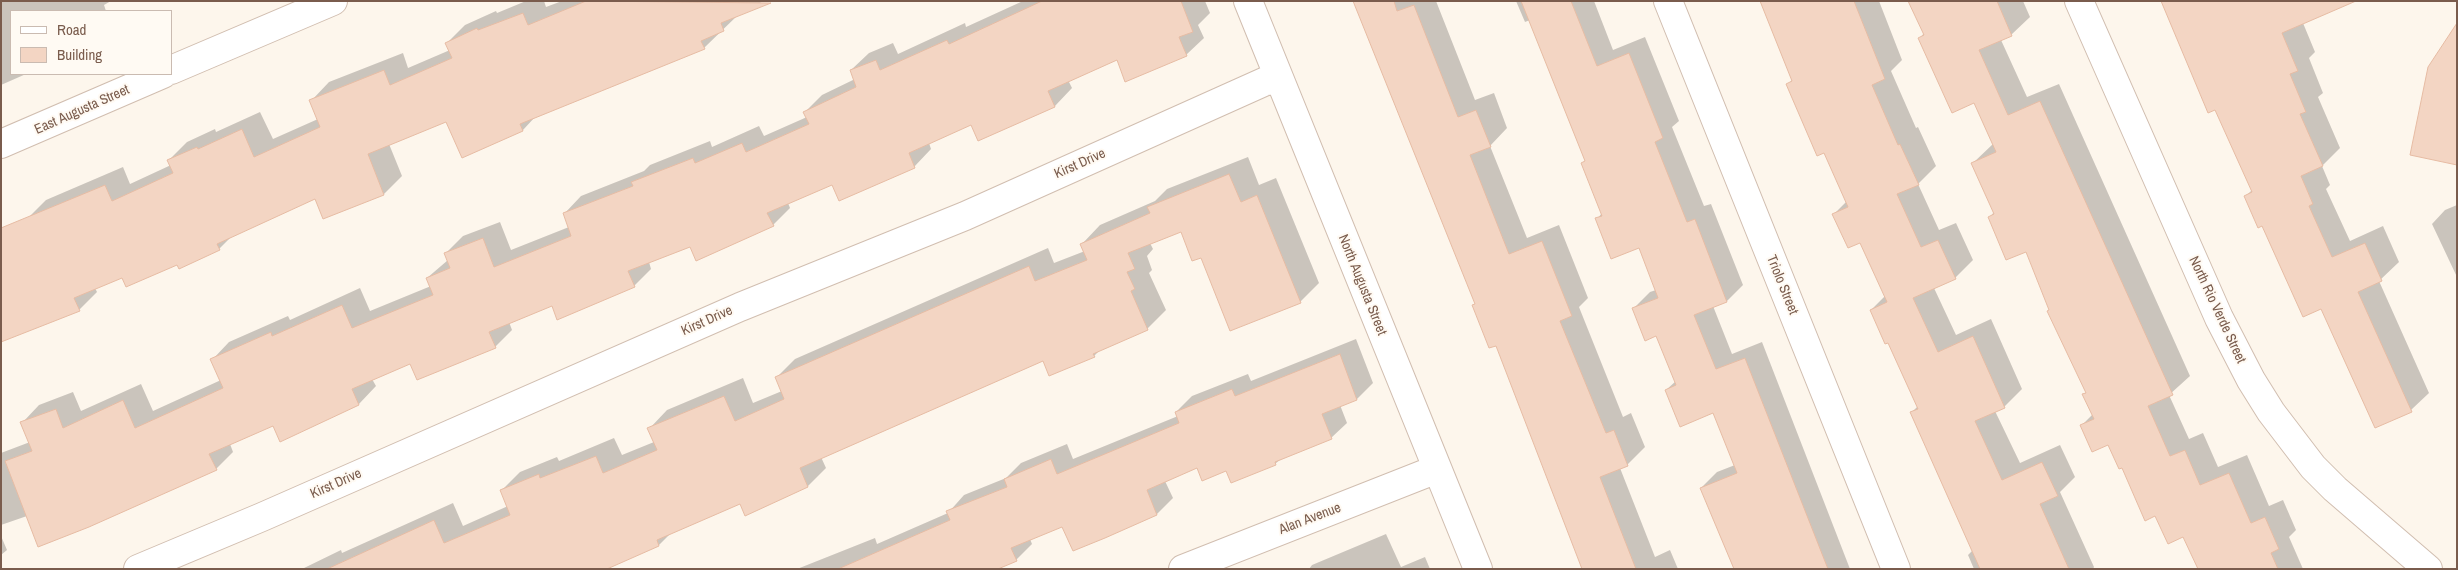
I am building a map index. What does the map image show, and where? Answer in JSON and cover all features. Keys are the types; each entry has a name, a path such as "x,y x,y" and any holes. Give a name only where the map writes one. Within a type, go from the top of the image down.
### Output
{"street":[{"path":"172,70 333,1"},
{"name":"North Augusta Street","path":"1248,1 1478,569"},
{"name":"Triolo Street","path":"1668,1 1896,569"},
{"name":"North Rio Verde Street","path":"2079,1 2219,318 2251,380 2271,412 2313,467 2335,490 2428,569"},
{"name":"East Augusta Street","path":"1,144 161,75"},
{"name":"Kirst Drive","path":"138,569 271,513 740,307 965,216 1266,81 1279,80"},
{"name":"Alan Avenue","path":"1182,569 1437,469"}],"building":[{"path":"586,1 771,3 721,23 724,31 701,41 705,49 520,124 523,131 462,158 446,122 368,154 384,195 323,219 315,199 217,244 220,250 179,269 177,265 126,287 122,278 74,298 80,311 1,342 1,228 105,185 112,201 173,173 167,160 197,147 198,149 242,129 254,157 320,127 309,100 384,70 390,85 452,58 445,43 477,28 478,30 523,13 528,25"},
{"path":"1042,1 1181,1 1193,32 1179,37 1187,56 1125,82 1117,60 1048,91 1055,107 978,141 971,125 909,153 915,168 839,201 832,185 767,213 774,226 696,261 690,247 628,271 635,287 557,320 552,306 489,332 496,348 417,380 410,364 352,389 359,405 280,442 273,426 209,454 217,470 89,527 38,547 5,461 32,451 20,422 56,409 63,428 123,400 135,428 223,388 210,359 271,332 272,336 342,305 352,328 433,295 426,278 450,268 444,253 483,238 494,267 571,236 563,213 633,186 631,182 693,158 695,163 742,143 746,152 809,124 803,112 856,87 850,70 876,60 880,70 947,40 949,44"},
{"path":"1353,1 1394,1 1397,11 1414,5 1458,117 1476,110 1491,147 1470,155 1509,254 1542,241 1572,316 1560,321 1606,433 1614,430 1628,466 1600,477 1636,569 1582,569 1496,346 1489,348 1472,305 1475,304"},
{"path":"1521,1 1571,1 1597,66 1629,53 1663,138 1655,142 1687,222 1695,219 1727,302 1694,315 1716,369 1745,358 1828,569 1734,569 1700,488 1737,473 1713,413 1680,427 1665,390 1676,385 1656,336 1645,341 1632,308 1658,298 1639,248 1611,259 1595,218 1602,216 1581,163 1585,161"},
{"path":"1760,1 1854,1 1885,79 1872,85 1898,145 1900,144 1919,185 1897,194 1921,247 1938,240 1956,279 1913,298 1938,352 1973,336 2005,408 1975,421 2002,480 2042,462 2058,496 2040,504 2069,569 1980,569 1910,412 1918,409 1888,343 1885,344 1870,310 1887,302 1860,243 1848,248 1832,214 1848,207 1824,153 1817,156 1786,84 1792,81"},
{"path":"1908,1 1997,1 2012,36 1979,50 2008,115 2040,101 2173,395 2148,406 2170,456 2185,450 2200,485 2229,473 2251,523 2265,517 2279,549 2271,553 2278,569 2198,569 2183,537 2168,544 2155,516 2145,521 2122,468 2119,469 2108,445 2092,452 2080,425 2094,419 2082,394 2086,393 2047,311 2049,310 2026,252 2006,260 1988,217 1994,214 1971,163 1996,152 1974,103 1952,113 1918,38 1924,35"},
{"path":"2161,1 2356,1 2282,33 2298,71 2290,74 2306,112 2300,114 2323,166 2301,176 2313,204 2309,206 2332,257 2365,243 2382,281 2358,292 2412,412 2375,428 2321,309 2303,317 2262,226 2258,228 2244,196 2252,192 2215,110 2208,113"},
{"path":"2457,23 2457,165 2410,155 2428,67"},
{"path":"1229,174 1241,202 1257,195 1301,303 1230,331 1201,258 1192,261 1181,232 1128,253 1135,269 1127,272 1135,289 1131,291 1148,330 1093,354 1095,357 1049,376 1043,361 800,468 808,487 745,516 740,504 657,540 659,546 607,569 327,569 434,520 444,543 510,515 500,490 539,474 540,478 596,456 603,473 657,450 647,428 724,396 735,421 784,399 775,377 1029,266 1035,281 1087,260 1080,244 1150,213 1147,207"},
{"path":"1340,354 1357,400 1322,414 1332,439 1275,462 1276,465 1231,483 1226,471 1202,481 1197,468 1147,490 1157,515 1073,551 1062,527 1011,548 1017,561 998,569 838,569 950,520 946,511 1007,487 1004,479 1051,459 1057,474 1179,423 1175,412 1232,389 1235,396"}]}
